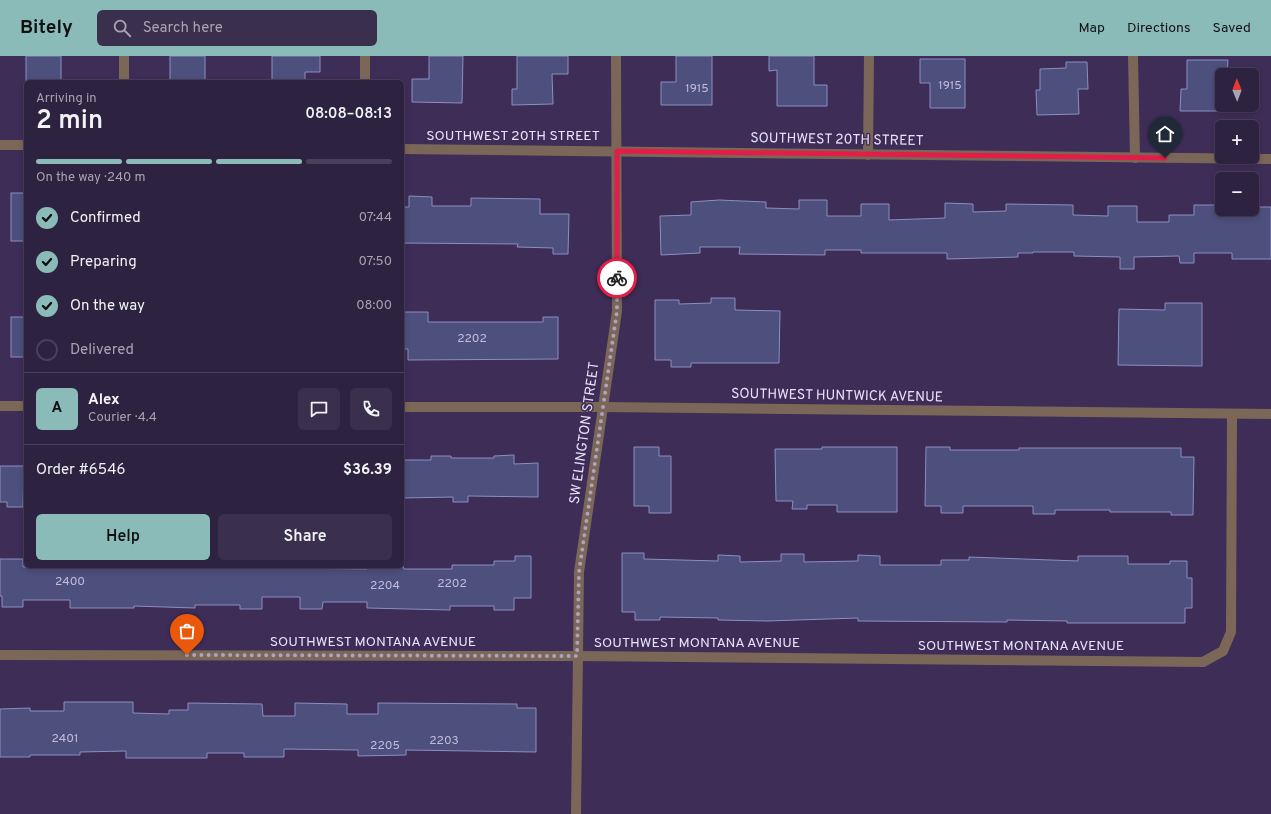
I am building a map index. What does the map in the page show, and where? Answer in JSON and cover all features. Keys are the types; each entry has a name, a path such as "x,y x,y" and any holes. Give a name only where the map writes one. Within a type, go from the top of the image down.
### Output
{"street":[{"path":"124,56 124,80"},
{"path":"365,56 365,80"},
{"name":"SW ELINGTON STREET","path":"576,814 579,572 617,311 616,56"},
{"path":"868,155 869,56"},
{"path":"1133,56 1135,158"},
{"path":"0,145 24,145"},
{"name":"SOUTHWEST 20TH STREET","path":"404,149 1271,159"},
{"path":"0,406 24,406"},
{"name":"SOUTHWEST HUNTWICK AVENUE","path":"404,407 603,407 1271,414"},
{"name":"SOUTHWEST MONTANA AVENUE","path":"0,655 577,656 1203,662 1223,651 1231,632 1232,414"}],"building":[{"path":"26,56 61,56 61,80 26,80"},
{"path":"170,56 205,56 205,80 170,80"},
{"path":"272,56 320,56 320,72 305,72 305,80 272,80"},
{"path":"429,56 463,56 462,103 412,102 412,79 429,79"},
{"path":"517,56 568,56 568,74 552,74 553,104 512,105 512,89 517,89"},
{"path":"676,56 712,56 712,105 661,105 661,82 676,82"},
{"path":"769,56 814,56 814,85 827,85 827,106 777,106 777,70 769,71"},
{"path":"920,59 965,59 965,108 930,108 930,83 920,83"},
{"path":"1187,60 1228,60 1227,68 1215,68 1215,111 1180,111 1181,89 1187,89"},
{"path":"1066,62 1087,62 1088,89 1078,89 1079,114 1037,115 1036,90 1040,90 1040,69 1066,68"},
{"path":"11,193 24,193 24,241 11,241"},
{"path":"409,196 432,197 432,206 471,206 471,198 540,199 540,214 569,214 568,254 553,254 553,248 517,247 518,244 404,243 404,207 409,207"},
{"path":"719,200 766,202 766,208 799,209 799,200 827,200 827,216 861,216 861,204 889,204 889,220 945,218 945,203 973,204 973,212 1006,211 1006,204 1073,205 1073,215 1108,216 1108,206 1137,206 1137,222 1169,222 1169,215 1194,215 1194,205 1215,205 1215,216 1259,216 1259,207 1271,207 1271,259 1232,259 1232,253 1194,253 1194,263 1180,263 1179,256 1134,257 1134,269 1120,269 1120,257 1074,256 1074,252 1033,252 1018,253 1018,257 947,259 947,253 861,253 861,250 825,250 825,255 739,254 740,247 700,247 700,253 661,255 660,216 691,215 691,202"},
{"path":"711,298 735,298 735,310 780,311 779,363 691,363 691,367 671,367 671,360 655,360 655,300 679,300 679,304 711,303"},
{"path":"1165,303 1202,303 1202,366 1118,365 1119,309 1165,310"},
{"path":"404,312 428,312 428,322 543,322 543,317 558,317 558,359 408,360 408,349 404,349"},
{"path":"11,317 24,317 24,357 11,357"},
{"path":"634,447 659,447 659,456 671,456 671,513 649,513 649,506 634,506"},
{"path":"822,447 897,447 897,512 837,512 837,505 807,505 807,509 792,509 793,501 776,501 775,449 822,449"},
{"path":"926,447 950,447 950,450 1019,450 1019,448 1181,448 1181,457 1194,457 1193,515 1171,515 1171,512 1110,512 1110,510 1055,510 1055,514 1033,514 1033,506 963,506 963,513 941,513 941,506 925,506"},
{"path":"514,455 514,464 538,463 538,497 468,496 468,502 453,502 453,497 404,498 404,460 431,460 431,456 451,456 451,458 494,458 494,456"},
{"path":"0,466 24,466 23,507 7,507 7,502 0,502"},
{"path":"622,553 644,553 644,559 718,561 718,555 740,556 740,562 781,561 781,554 804,554 804,562 858,561 858,555 880,556 880,565 941,565 941,560 969,560 969,557 1078,561 1078,556 1128,556 1128,564 1170,564 1170,561 1187,561 1187,578 1192,578 1192,608 1185,608 1185,623 1067,623 1067,621 1007,620 1007,622 858,621 858,618 767,621 660,617 660,620 635,620 635,612 622,612"},
{"path":"515,556 531,556 531,598 514,598 514,610 494,610 494,606 450,606 450,610 367,608 367,602 323,602 322,609 300,609 300,597 262,597 262,609 240,609 240,605 195,605 195,608 134,606 134,608 70,608 70,600 23,600 23,607 2,607 2,596 0,596 0,559 23,559 24,568 452,569 452,565 494,565 494,561 515,561"},
{"path":"64,702 133,702 133,713 169,714 169,710 188,710 188,703 262,704 263,716 295,716 295,703 347,704 347,714 378,714 378,703 517,704 517,708 536,708 536,752 406,750 406,755 358,756 358,750 284,749 284,757 244,757 244,753 207,753 207,758 126,758 126,751 80,752 80,755 30,755 30,757 0,757 0,709 30,708 30,711 64,711"}],"way so far":[{"path":"187,655 577,656 579,572 617,311 617,278"}],"route":[{"path":"617,278 617,151 1165,158"}]}
